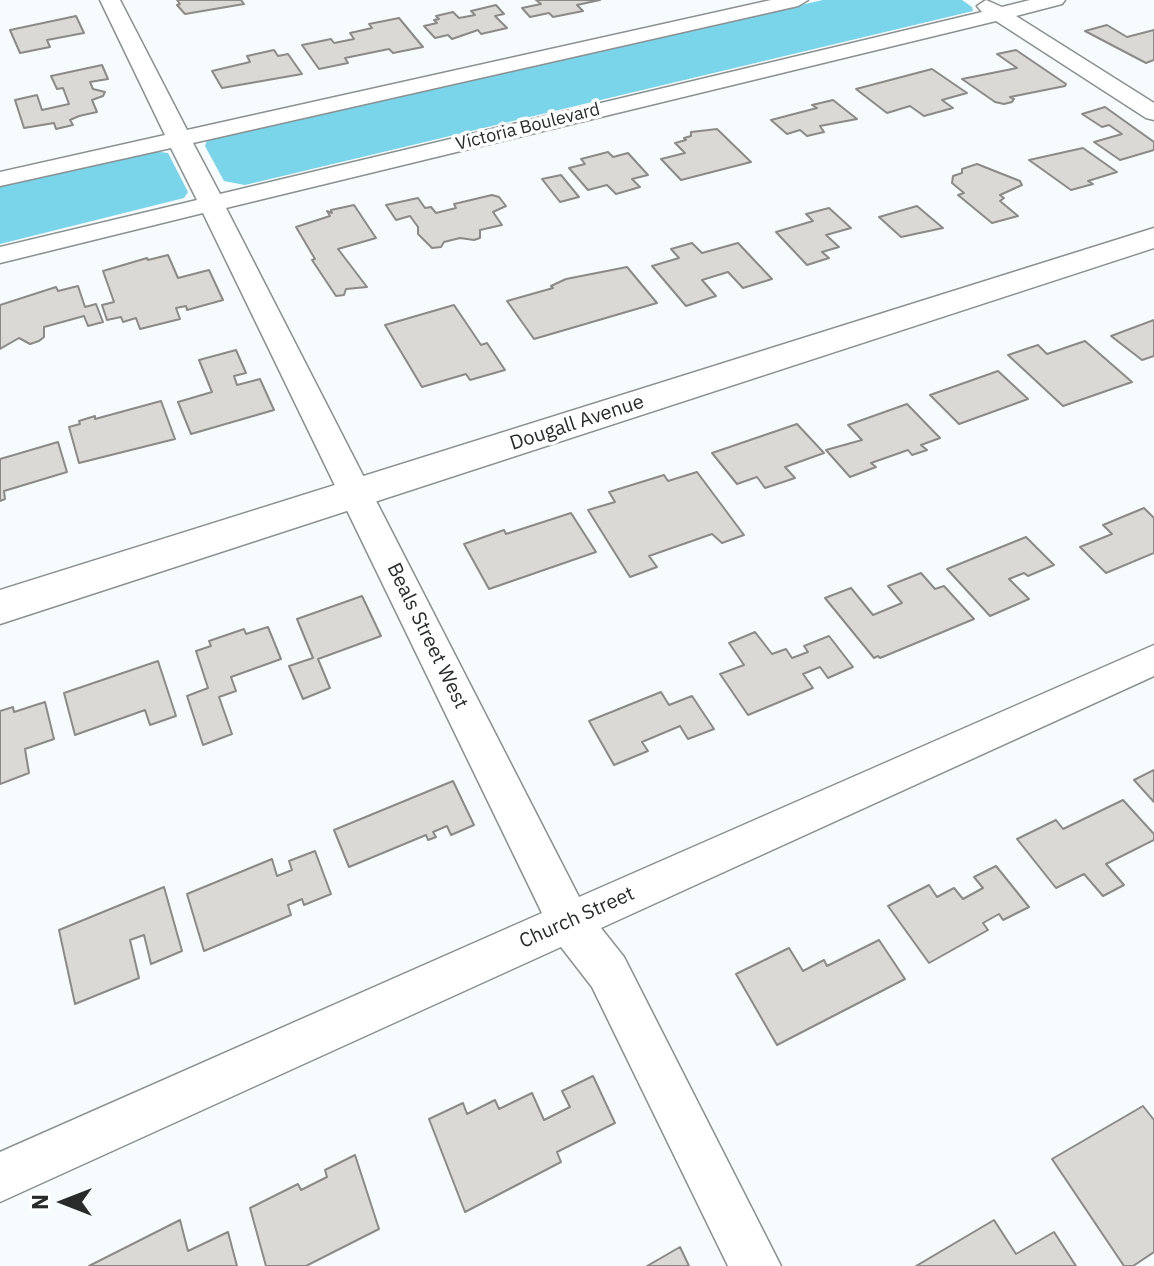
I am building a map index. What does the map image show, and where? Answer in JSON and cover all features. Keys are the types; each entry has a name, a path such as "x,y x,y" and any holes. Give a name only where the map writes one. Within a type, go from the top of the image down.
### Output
{"main road":[{"name":"Dougall Avenue","path":"0,607 1154,238"}],"street":[{"name":"Beals Street West","path":"110,0 569,922 608,972 755,1266"},
{"path":"0,179 798,0"},
{"path":"977,0 1154,113"},
{"name":"Victoria Boulevard","path":"0,255 1055,0"},
{"name":"Church Street","path":"0,1177 1154,660"}],"shaded area":[{"path":"823,0 962,0 973,11 245,185 224,181 205,146 207,140 217,136"},
{"path":"152,151 168,153 188,192 184,198 0,244 0,185"}],"building":[{"path":"177,0 241,0 244,4 185,14 177,5 180,4"},
{"path":"536,0 600,0 577,5 583,11 553,17 549,13 530,17 522,8 541,4"},
{"path":"496,5 504,14 495,16 507,28 481,34 478,30 452,39 448,35 435,38 424,26 437,23 434,20 439,19 436,16 453,12 459,18 475,15 471,11"},
{"path":"76,16 84,33 47,40 50,47 20,53 10,30"},
{"path":"399,18 423,47 393,53 389,49 345,58 348,63 319,69 302,45 331,39 334,43 354,39 350,33 372,28 369,24"},
{"path":"1107,25 1127,37 1154,30 1154,60 1146,63 1085,31"},
{"path":"274,50 278,56 288,54 302,74 222,88 212,71 250,62 247,56"},
{"path":"1016,50 1065,86 1010,97 1014,99 1012,102 1004,104 995,102 962,79 1017,68 997,54"},
{"path":"102,65 108,79 90,82 93,89 105,92 92,100 97,112 79,116 70,120 73,125 56,129 54,123 24,128 15,100 37,95 42,110 69,104 63,88 57,89 51,76"},
{"path":"932,69 967,93 942,100 953,108 924,116 910,106 887,113 856,89"},
{"path":"833,100 857,119 820,126 824,132 807,136 800,130 787,134 771,120 817,108 812,105"},
{"path":"1105,107 1154,142 1154,150 1120,160 1094,142 1122,134 1109,125 1102,127 1082,114"},
{"path":"717,129 751,162 681,180 661,159 685,153 675,143 686,140 684,138 691,136 691,132"},
{"path":"1083,148 1117,172 1088,181 1093,184 1071,190 1029,160"},
{"path":"608,152 613,157 628,153 648,175 632,179 640,187 616,194 607,185 588,190 569,168 585,164 581,159"},
{"path":"977,164 1020,181 1022,185 1000,195 1004,198 1000,201 1018,216 992,223 958,195 964,193 952,183 953,176"},
{"path":"561,175 579,197 560,202 542,179"},
{"path":"492,195 499,197 506,206 493,212 502,225 480,230 480,238 474,240 460,238 432,248 418,234 418,227 410,216 396,220 386,205 418,198 425,208 431,207 436,213 456,208 454,204"},
{"path":"354,205 376,238 338,249 367,287 346,289 344,295 336,296 312,260 315,259 296,227 330,216 327,211 332,213 331,210"},
{"path":"917,206 943,228 901,237 879,217"},
{"path":"829,208 851,228 826,235 839,247 822,252 829,258 807,265 776,232 813,221 806,214"},
{"path":"692,243 702,253 738,243 772,279 743,288 728,272 702,280 716,296 686,306 652,266 679,258 671,249"},
{"path":"168,255 178,278 209,270 223,300 187,310 186,306 176,308 180,319 140,329 136,318 123,322 121,317 107,320 102,305 114,302 103,271"},
{"path":"627,267 657,303 534,339 507,301 553,288 551,286 566,279"},
{"path":"78,286 85,307 96,304 103,322 88,326 84,316 44,327 44,337 39,341 30,344 19,338 0,349 0,305 56,287 58,291"},
{"path":"454,305 481,345 487,343 505,370 470,380 466,374 422,387 385,325"},
{"path":"1154,320 1154,356 1142,360 1111,336"},
{"path":"1085,341 1132,382 1063,406 1008,355 1038,345 1047,354"},
{"path":"236,350 246,373 234,376 237,385 260,379 274,410 191,434 178,402 212,392 199,360"},
{"path":"998,371 1028,399 959,424 930,395"},
{"path":"161,401 175,439 79,463 69,427 95,416 95,419"},
{"path":"907,404 940,438 921,445 927,450 912,455 908,450 871,463 876,467 850,477 826,450 862,440 848,425"},
{"path":"797,424 824,453 785,467 795,478 765,488 757,477 737,484 712,453"},
{"path":"58,442 67,472 4,491 5,499 0,501 0,459"},
{"path":"697,472 744,535 722,543 712,534 649,556 657,567 630,577 588,510 615,502 609,492 664,475 668,481"},
{"path":"1144,508 1154,518 1154,553 1106,573 1080,547 1112,534 1103,525"},
{"path":"571,513 596,552 489,589 464,544"},
{"path":"1026,537 1054,565 1028,576 1024,573 1009,579 1029,599 990,616 947,569"},
{"path":"921,573 935,589 944,586 974,619 880,658 874,658 825,598 851,588 873,615 902,603 888,586"},
{"path":"362,596 381,636 318,659 330,688 303,699 289,666 313,658 297,619"},
{"path":"268,627 281,659 231,677 236,691 219,697 232,734 203,745 187,696 208,688 196,651 211,646 209,641 244,629 246,634"},
{"path":"755,632 772,654 786,649 792,658 808,652 804,646 829,636 853,667 828,678 820,667 803,674 813,688 748,715 720,674 744,665 729,643"},
{"path":"158,661 176,716 150,725 145,710 75,735 64,693"},
{"path":"661,692 669,705 692,696 714,729 688,739 680,726 642,742 648,751 614,765 589,721"},
{"path":"45,702 54,739 25,749 29,773 0,784 0,711 13,707 14,712"},
{"path":"1154,770 1154,802 1134,780"},
{"path":"453,781 474,825 451,835 447,826 433,832 436,837 428,840 426,835 349,867 334,830"},
{"path":"1123,800 1154,834 1154,840 1106,864 1124,885 1103,896 1084,874 1056,888 1017,839 1056,820 1063,829"},
{"path":"315,851 331,894 304,905 302,899 288,905 291,915 204,951 187,894 272,859 277,876 292,870 289,861"},
{"path":"996,866 1029,907 1003,920 999,914 983,923 988,930 929,963 888,906 929,885 937,897 954,888 963,899 983,888 974,877"},
{"path":"164,887 182,951 151,964 144,935 130,940 139,978 75,1004 59,930"},
{"path":"879,940 905,979 777,1045 736,974 789,948 803,971 824,960 827,966"},
{"path":"593,1076 615,1123 557,1152 561,1162 465,1212 429,1119 463,1103 467,1114 495,1100 499,1109 532,1093 544,1120 570,1107 562,1091"},
{"path":"1143,1106 1154,1120 1154,1252 1133,1266 1124,1266 1052,1159"},
{"path":"355,1155 379,1229 306,1266 266,1266 250,1208 298,1184 301,1190 327,1177 325,1170"},
{"path":"180,1220 188,1251 228,1232 237,1266 89,1266"},
{"path":"994,1220 1016,1254 1054,1232 1076,1266 916,1266"},
{"path":"680,1247 689,1266 647,1266"}]}
